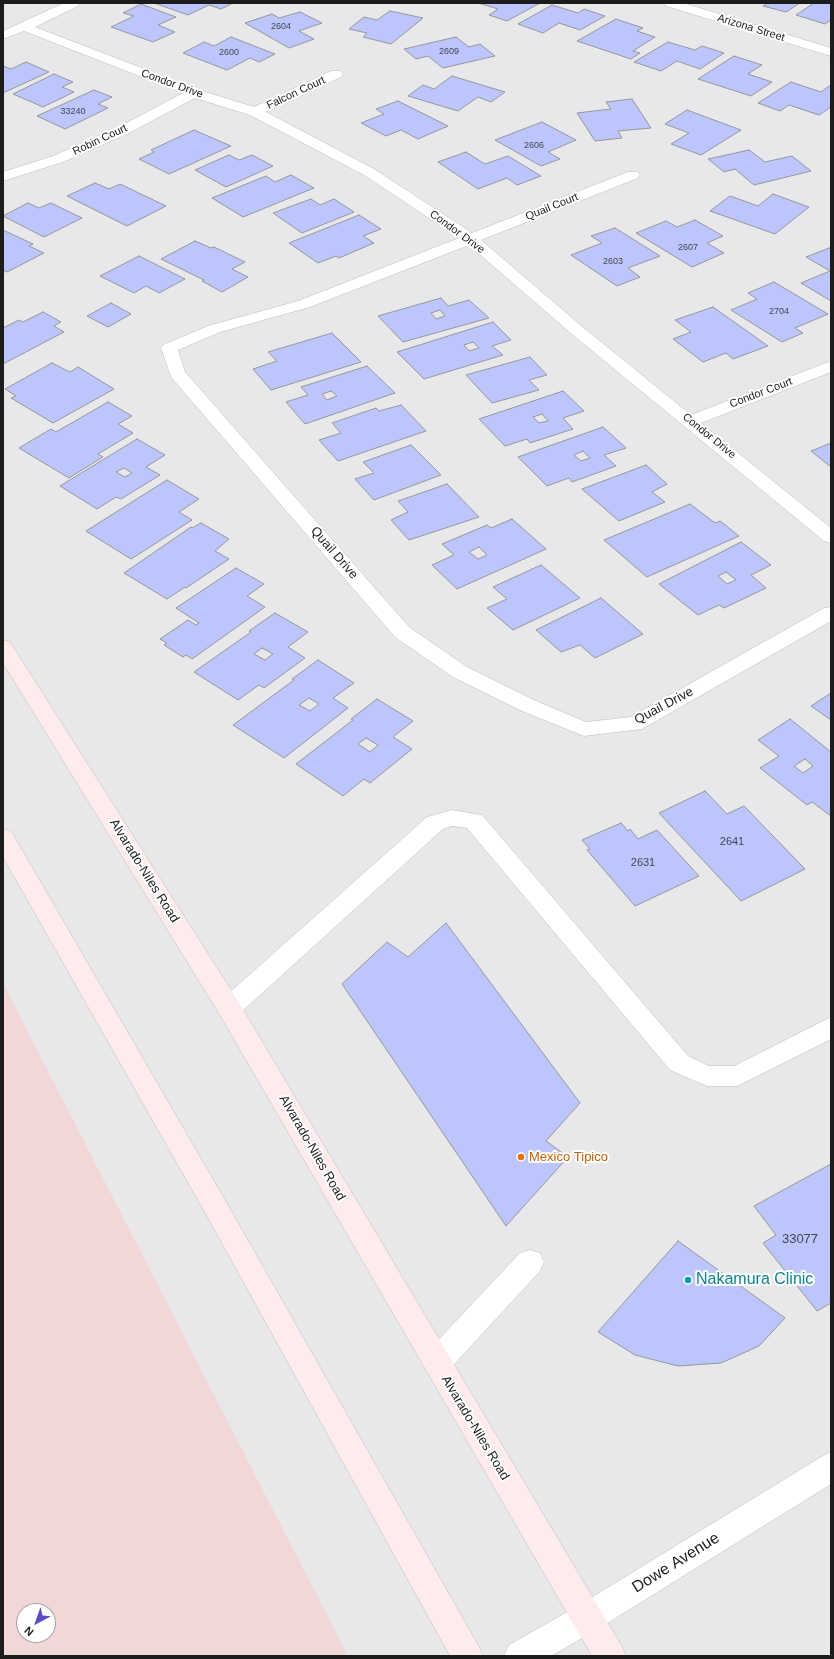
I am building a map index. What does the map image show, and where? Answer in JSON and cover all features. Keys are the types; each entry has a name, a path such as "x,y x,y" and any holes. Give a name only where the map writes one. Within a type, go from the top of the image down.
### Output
{"main road":[{"name":"Alvarado-Niles Road","path":"3,647 229,1008 610,1656"},
{"path":"3,837 216,1208 467,1656"}],"street":[{"path":"3,35 24,27 74,3"},
{"name":"Arizona Street","path":"670,3 831,52"},
{"name":"Condor Drive","path":"24,27 194,93 255,112 369,172 471,239 579,332 831,537"},
{"name":"Falcon Court","path":"255,112 336,74"},
{"name":"Robin Court","path":"3,176 65,156 122,131 194,93"},
{"name":"Quail Court","path":"471,239 633,175"},
{"name":"Quail Drive","path":"471,239 304,304 214,329 169,348 177,373 402,632 460,672 529,706 584,729 635,724 831,613"},
{"name":"Condor Court","path":"690,421 831,366"},
{"path":"229,1008 435,823 452,818 474,821 679,1063 707,1076 737,1076 831,1028"},
{"path":"436,1362 530,1262"},
{"name":"Dowe Avenue","path":"520,1656 587,1618 831,1467"}],"shaded area":[{"path":"3,983 348,1656 3,1656"}],"building":[{"path":"154,3 233,3 221,9 209,5 188,15"},
{"path":"478,3 540,3 507,21 489,15 498,9"},
{"path":"768,3 800,3 786,12 763,6"},
{"path":"814,3 831,3 831,20 825,24 796,15"},
{"path":"141,4 176,17 158,25 175,32 153,42 111,27 134,16 123,13"},
{"path":"552,5 578,13 584,9 605,16 580,30 559,23 543,33 518,24"},
{"path":"390,11 423,18 391,44 363,37 367,33 349,29 364,17 377,20"},
{"path":"300,12 322,23 299,31 314,39 289,48 245,23 272,14 279,18"},
{"path":"616,19 643,28 637,31 655,37 633,51 640,53 631,59 577,41"},
{"path":"231,37 275,54 259,62 250,58 227,70 183,53 204,42 214,46"},
{"path":"456,37 469,47 480,44 495,56 443,68 428,56 416,59 404,49"},
{"path":"668,42 695,50 702,46 724,53 700,69 677,61 661,71 634,62"},
{"path":"734,56 762,65 748,74 772,82 751,96 698,79"},
{"path":"26,62 49,72 3,93 3,66 11,69"},
{"path":"54,74 73,82 62,87 74,92 43,107 13,94"},
{"path":"452,76 505,92 491,102 478,97 458,111 408,96 423,85 434,89"},
{"path":"791,82 821,92 829,86 831,87 831,107 819,115 789,105 780,111 758,103"},
{"path":"94,90 112,97 98,104 108,108 65,129 37,116"},
{"path":"632,99 651,128 618,131 622,138 595,141 577,113 611,109 606,102"},
{"path":"398,101 448,126 418,139 401,130 386,136 361,123 384,114 376,109"},
{"path":"687,110 741,130 701,155 671,144 689,133 665,124"},
{"path":"542,122 576,140 548,152 560,159 541,166 495,140"},
{"path":"194,130 231,146 169,174 139,159 154,152 151,150"},
{"path":"749,150 765,162 792,156 811,171 754,185 735,169 724,172 708,159"},
{"path":"466,152 485,164 508,156 541,176 517,185 507,178 478,189 438,162"},
{"path":"229,155 239,160 252,155 273,166 226,187 195,170"},
{"path":"291,175 314,188 243,217 212,198 266,176 275,182"},
{"path":"95,183 109,189 120,184 166,206 127,226 67,196"},
{"path":"773,194 809,207 775,234 710,211 730,196 758,206"},
{"path":"311,199 320,205 334,199 354,212 302,233 273,213"},
{"path":"28,203 39,208 51,203 82,218 44,237 3,216"},
{"path":"359,215 381,229 363,236 374,243 339,258 336,256 318,263 289,243"},
{"path":"695,220 723,236 707,243 724,253 692,267 636,233 666,221 677,227"},
{"path":"615,228 660,256 628,268 640,277 617,286 571,255 602,243 591,236"},
{"path":"3,230 33,244 29,246 44,253 7,272 3,270"},
{"path":"195,241 211,248 214,247 245,262 232,269 248,277 222,292 202,281 204,280 161,259"},
{"path":"829,248 831,249 831,301 801,283 830,271 806,257"},
{"path":"139,256 185,279 159,293 146,286 134,293 100,276"},
{"path":"774,282 828,314 795,328 803,333 782,342 731,310 757,299 748,293"},
{"path":"441,298 448,306 469,300 489,318 403,342 378,316","holes":["440,310 445,316 436,319 431,313"]},
{"path":"111,303 131,314 108,327 87,316"},
{"path":"713,307 768,346 733,359 726,353 703,362 673,339 691,332 675,320"},
{"path":"43,312 61,322 54,326 64,332 3,364 3,328 19,320 23,322"},
{"path":"493,322 511,340 492,346 503,355 424,379 397,352","holes":["473,342 479,348 469,351 464,345"]},
{"path":"332,333 361,362 271,390 253,369 277,361 268,352"},
{"path":"530,357 547,375 529,380 539,390 492,403 466,375"},
{"path":"52,363 70,372 78,367 114,389 53,423 11,398 16,396 5,389"},
{"path":"367,366 395,393 305,424 286,402 308,395 301,387","holes":["331,391 337,396 327,400 322,394"]},
{"path":"563,391 584,411 563,418 573,429 530,443 527,439 505,446 479,419","holes":["542,414 548,421 539,423 533,417"]},
{"path":"108,402 132,416 118,424 133,433 98,454 103,457 69,478 19,448 51,429 56,432"},
{"path":"401,405 426,431 338,461 319,440 341,433 332,423 376,408 379,411"},
{"path":"603,427 626,448 604,455 616,466 572,482 569,478 547,486 518,457","holes":["583,451 590,458 581,461 574,455"]},
{"path":"137,439 165,455 146,467 160,475 121,499 116,497 97,509 60,486","holes":["124,468 132,473 125,477 116,472"]},
{"path":"831,443 831,467 811,451"},
{"path":"411,445 441,475 374,500 355,479 374,473 363,462"},
{"path":"646,465 667,484 652,492 665,502 619,521 582,489"},
{"path":"167,480 199,499 179,512 192,520 131,559 86,531"},
{"path":"447,484 479,517 409,540 391,520 408,512 398,501"},
{"path":"690,504 715,523 720,521 739,536 647,577 604,540"},
{"path":"512,519 546,549 457,589 432,565 454,555 442,544 487,525 491,528","holes":["479,547 487,555 478,559 469,552"]},
{"path":"201,523 229,539 215,551 229,559 186,588 185,587 167,599 124,573 191,527 192,528"},
{"path":"741,542 771,565 751,575 766,588 724,608 719,605 698,615 659,584","holes":["726,572 736,580 727,584 718,576"]},
{"path":"541,565 580,598 513,630 487,608 507,599 493,587"},
{"path":"236,568 264,584 247,596 265,607 192,659 186,655 183,657 164,645 167,643 160,639 188,620 196,625 199,623 176,608"},
{"path":"601,598 643,634 595,658 580,645 561,652 536,630"},
{"path":"275,613 308,632 288,647 305,658 264,688 259,685 238,700 194,672 251,632 249,631","holes":["262,648 273,654 265,660 254,654"]},
{"path":"318,660 354,683 333,698 348,708 284,758 233,725 294,680 292,679","holes":["309,698 319,704 310,711 299,705"]},
{"path":"831,693 831,720 811,706"},
{"path":"377,699 413,721 393,737 412,749 370,783 364,779 343,796 296,764 353,720 351,719","holes":["366,738 378,745 370,752 358,744"]},
{"path":"790,719 831,752 831,816 812,802 807,805 760,768 779,756 758,740","holes":["805,759 813,766 803,773 794,766"]},
{"path":"705,791 727,814 744,806 805,869 741,901 659,813"},
{"path":"621,823 628,831 630,829 638,839 657,830 699,876 635,906 587,850 590,849 582,840"},
{"path":"446,923 580,1103 546,1141 568,1157 506,1226 342,984 387,942 408,957"},
{"name":"Nakamura Clinic","path":"831,1164 831,1303 817,1311 763,1243 776,1235 754,1206"},
{"name":"Nakamura Clinic","path":"678,1241 785,1318 759,1346 721,1363 678,1366 635,1355 598,1332"}],"place":[{"name":"Mexico Tipico","path":"521,1157"},
{"name":"Nakamura Clinic","path":"688,1280"}]}
